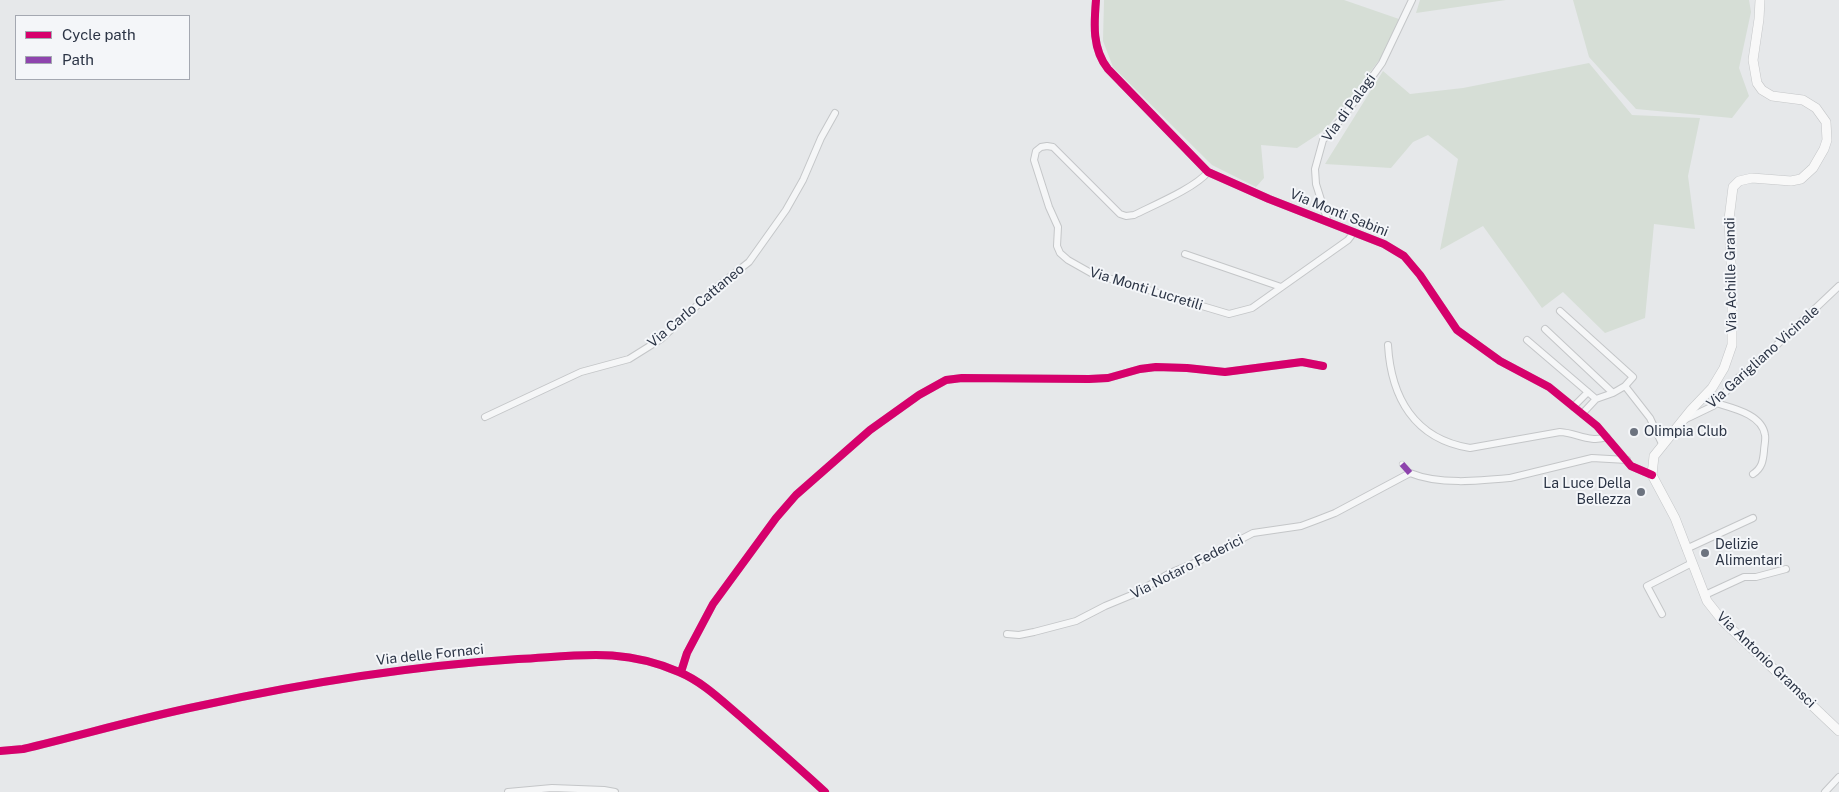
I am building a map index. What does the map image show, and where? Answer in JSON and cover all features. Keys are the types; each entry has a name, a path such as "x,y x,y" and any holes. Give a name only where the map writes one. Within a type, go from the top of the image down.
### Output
{"main road":[{"name":"Via Achille Grandi","path":"1652,475 1654,456 1712,388 1724,368 1732,345 1729,219 1733,187 1739,181 1752,178 1794,181 1806,176 1824,149 1828,133 1826,122 1819,110 1809,102 1772,96 1762,90 1757,83 1753,60 1760,0"},
{"name":"Via Antonio Gramsci","path":"1652,475 1675,518 1705,595 1722,620 1839,731"}],"street":[{"name":"Via Monti Sabini","path":"1096,0 1095,44 1102,61 1208,172 1260,195 1384,244 1404,256 1420,275 1457,330 1500,361 1549,387 1597,426 1632,466 1652,475"},
{"name":"Via di Palagi","path":"1328,222 1316,184 1315,169 1323,140 1344,116 1382,63 1412,0"},
{"name":"Via Carlo Cattaneo","path":"485,417 580,372 629,359 661,339 717,287 749,262 786,210 803,180 821,138 835,113"},
{"name":"Via Monti Lucretili","path":"1208,172 1203,178 1185,188 1134,215 1126,216 1120,214 1053,147 1041,147 1036,152 1034,160 1058,227 1057,246 1060,253 1080,268 1229,314 1252,308 1348,240 1354,232"},
{"path":"1185,254 1281,286"},
{"name":"Via Garigliano Vicinale","path":"1682,422 1716,402 1739,377 1763,358 1827,300 1839,286"},
{"path":"1560,311 1634,376 1613,393 1596,399 1582,414"},
{"path":"1545,329 1613,393"},
{"path":"1527,340 1596,399"},
{"path":"1388,345 1388,356 1395,382 1410,416 1428,433 1456,446 1470,448 1560,432 1568,432 1598,440 1607,437"},
{"path":"681,672 688,653 712,604 776,518 796,495 870,430 919,395 941,382 962,378 1108,378 1140,369 1156,367 1225,372 1302,362 1323,366"},
{"path":"1624,386 1650,418 1663,446"},
{"path":"1573,407 1588,392"},
{"path":"1716,402 1747,414 1760,424 1766,435 1762,462 1759,470 1753,474"},
{"path":"1402,464 1410,473 1423,478 1438,480 1498,479 1510,478 1592,458 1627,460"},
{"name":"Via Notaro Federici","path":"1007,634 1019,635 1076,621 1134,594 1170,572 1199,561 1253,534 1301,526 1317,520 1335,513 1410,473"},
{"path":"1686,548 1753,518"},
{"path":"1662,614 1647,586 1692,563"},
{"path":"1705,595 1744,577 1756,577 1786,569"},
{"name":"Via delle Fornaci","path":"0,751 23,749 197,706 317,683 414,668 605,654 640,659 681,672 717,696 824,792"},
{"path":"1826,792 1839,777"},
{"path":"508,792 552,788 615,792"}],"shaded area":[{"path":"1104,0 1344,0 1399,19 1380,59 1326,129 1297,148 1261,145 1264,178 1256,187 1212,165 1113,67 1103,41"},
{"path":"1420,0 1506,0 1416,13"},
{"path":"1573,0 1749,0 1751,12 1739,68 1749,96 1732,118 1636,109 1589,57"},
{"path":"1589,63 1632,115 1700,118 1688,176 1695,229 1654,224 1645,318 1605,333 1563,292 1542,308 1483,226 1440,250 1458,159 1428,135 1413,142 1391,168 1325,164 1383,71 1410,94 1463,88"}],"marked path":[{"path":"1402,464 1410,473"}],"cycle path":[{"path":"1096,0 1095,36 1099,53 1108,69 1208,172 1269,199 1384,244 1404,256 1420,275 1457,330 1500,361 1549,387 1597,426 1631,466 1652,475"},
{"path":"681,672 687,653 713,604 776,518 796,495 870,430 919,395 946,380 962,378 1108,378 1140,369 1156,367 1225,372 1302,362 1323,366"},
{"path":"0,751 23,749 133,721 238,698 358,676 478,662 599,655 638,659 658,664 688,676 712,692 825,792"}],"place":[{"name":"Olimpia Club","path":"1634,432"},
{"name":"La Luce Della Bellezza","path":"1641,492"},
{"name":"Delizie Alimentari","path":"1705,553"}]}
